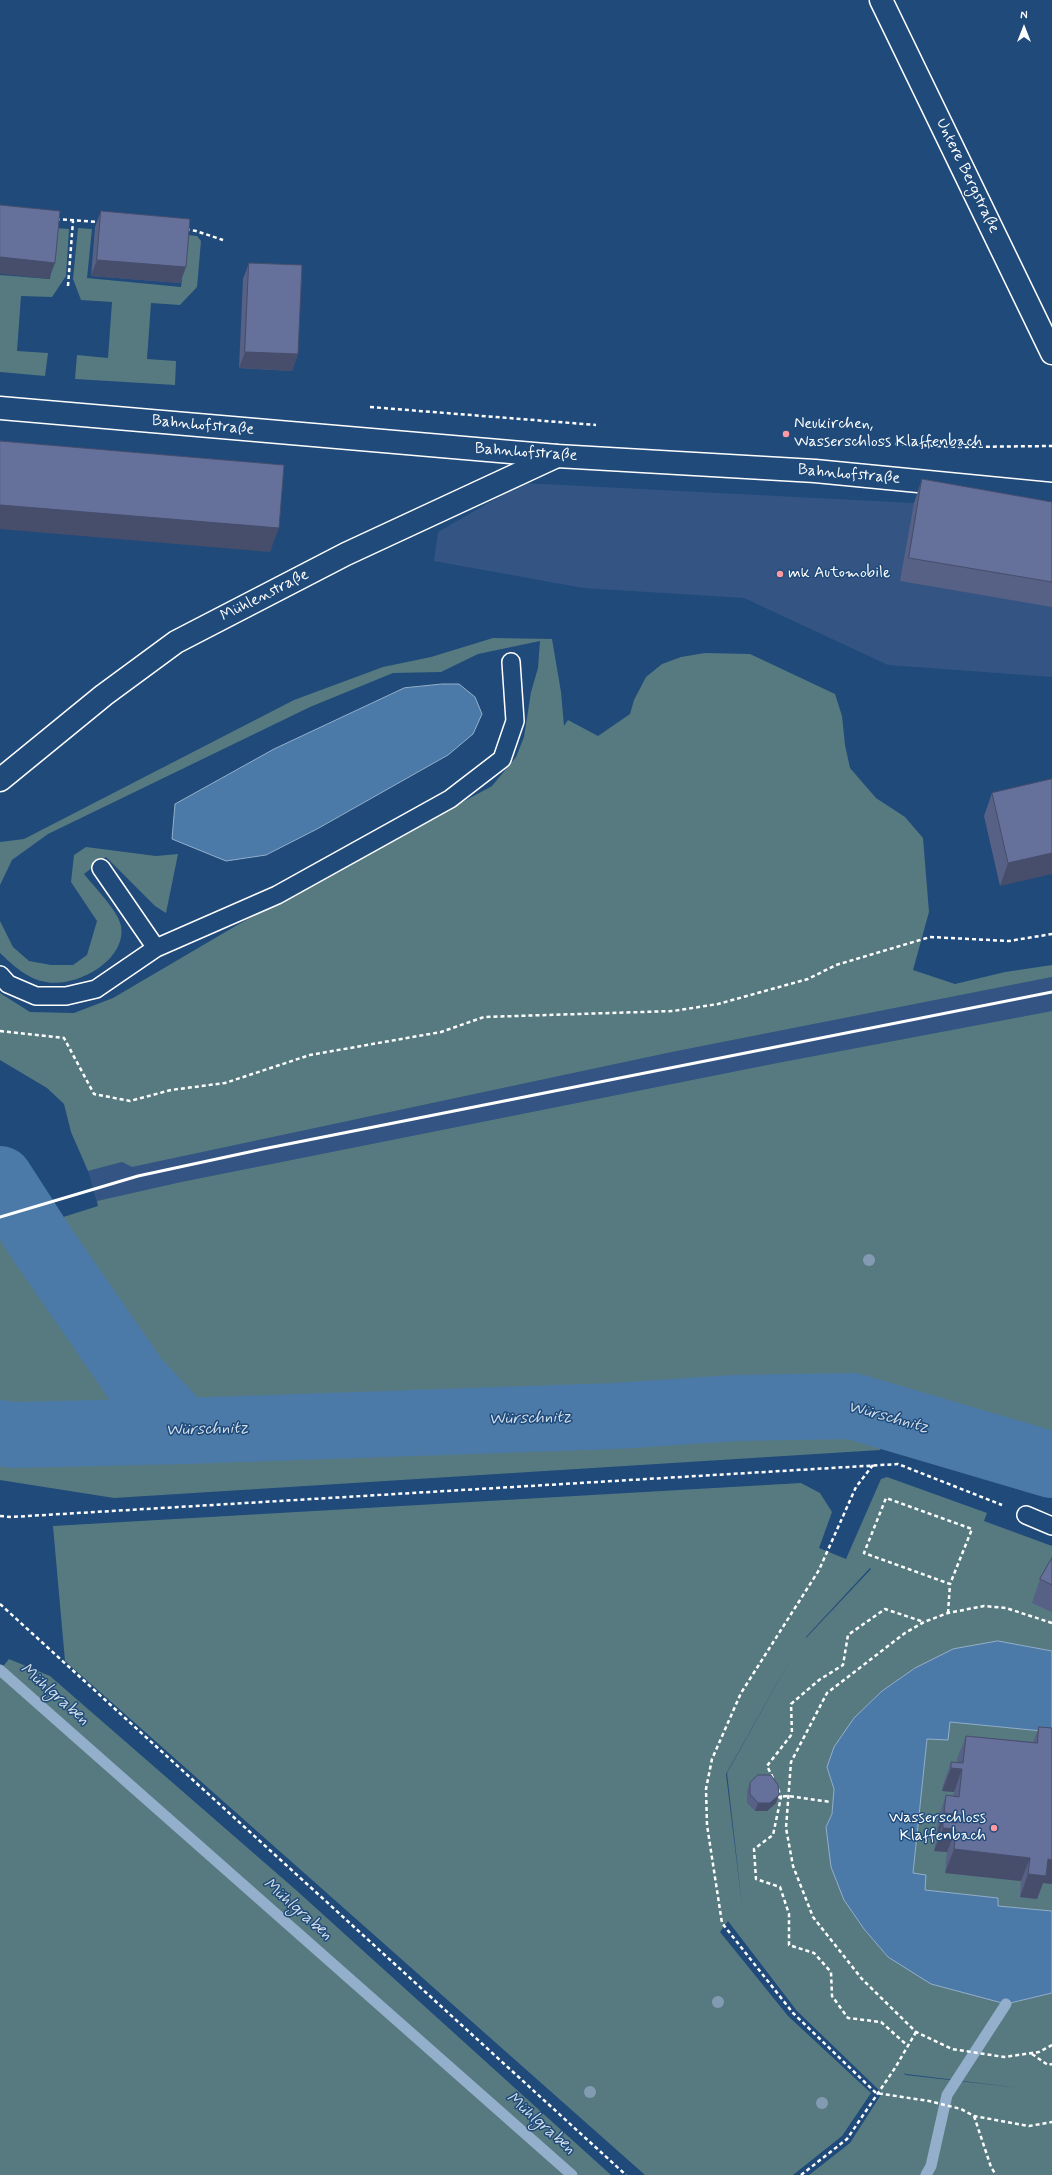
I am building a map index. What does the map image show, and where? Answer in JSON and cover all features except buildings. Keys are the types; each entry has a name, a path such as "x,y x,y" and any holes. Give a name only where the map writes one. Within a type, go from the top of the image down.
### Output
{"main road":[{"name":"Untere Bergstraße","path":"882,0 1052,353"},
{"name":"Bahnhofstraße","path":"0,408 558,456 815,471 1052,494"},
{"name":"Mühlenstraße","path":"0,780 104,695 176,642 346,554 558,456"}],"lane":[{"path":"0,976 8,984 36,996 66,996 96,988 156,948 277,895 450,799 502,759 515,721 511,662"},
{"path":"101,868 156,948"},
{"path":"1026,1515 1052,1526"}],"path":[{"path":"49,219 103,222"},
{"path":"68,286 73,221"},
{"path":"182,229 196,230 223,240"},
{"path":"362,406 604,426"},
{"path":"848,441 959,447 1052,446"},
{"path":"0,1031 64,1038 94,1094 130,1101 171,1090 225,1083 310,1055 442,1032 484,1017 673,1011 718,1004 808,979 836,965 930,937 1009,941 1052,934"},
{"path":"0,1516 11,1517 873,1464 898,1464 1026,1515"},
{"path":"873,1464 856,1487 819,1570 741,1693 712,1759 706,1789 707,1826 722,1923 793,2013 876,2093 929,2101 961,2109 974,2116 1029,2126 1052,2122"},
{"path":"948,1612 950,1584 972,1529 886,1498 864,1553 950,1584"},
{"path":"0,1604 626,2175"},
{"path":"1052,1623 1006,1608 984,1606 948,1612 924,1622 905,1633 828,1693 791,1762 786,1828 793,1866 813,1917 862,1979 916,2032 952,2049 1004,2057 1031,2053 1052,2045"},
{"path":"908,2046 881,2022 848,2018 832,1996 831,1972 814,1953 790,1945 789,1914 780,1887 756,1879 754,1849 773,1835 781,1797 767,1766 792,1734 791,1704 819,1680 843,1665 848,1635 885,1610 924,1622"},
{"path":"775,1797 788,1796 831,1802"},
{"path":"801,2175 846,2139 876,2093 895,2068 916,2032"},
{"path":"1031,2053 1048,2065 1052,2064"},
{"path":"974,2116 991,2167 996,2175"}],"shaded area":[{"name":"mk Automobile","path":"523,483 914,503 1052,526 1052,677 888,665 744,598 583,588 434,561 438,532"},
{"path":"442,684 459,684 475,697 482,714 473,734 448,755 317,829 266,855 226,861 172,839 175,804 274,749 404,688"},
{"path":"1052,977 1052,1011 777,1063 181,1182 98,1201 98,1206 88,1171 122,1162 132,1167 672,1052"},
{"path":"0,1212 8,1235 0,1237"},
{"path":"998,1641 1052,1651 1052,1732 950,1722 948,1740 927,1739 913,1873 926,1875 925,1890 998,1898 998,1906 1052,1911 1052,1993 1006,2004 931,1984 888,1957 864,1929 844,1900 831,1867 826,1827 832,1814 834,1789 827,1767 834,1747 854,1718 882,1691 915,1668 953,1649"}],"green space":[{"path":"55,228 69,229 66,276 52,297 21,296 17,351 48,353 45,376 0,372 0,275 50,279"},
{"path":"78,228 92,229 87,278 181,287 187,235 197,236 201,241 197,287 180,305 151,303 147,359 176,361 175,385 75,379 77,355 108,358 112,302 81,300 73,279"},
{"path":"493,638 552,639 561,692 564,726 568,720 598,736 630,714 634,700 646,677 662,664 681,657 705,653 750,654 835,694 842,716 845,745 850,768 876,798 905,817 923,838 929,912 913,970 955,984 1005,972 1052,965 1052,977 672,1052 132,1167 122,1162 88,1171 71,1132 64,1104 47,1088 0,1060 0,993 30,1012 74,1013 113,998 239,924 492,786 516,757 524,737 531,692 538,668 540,641 478,654 441,672 393,673 310,707 48,834 12,860 0,885 0,842 24,839 294,700 383,667 431,657"},
{"path":"86,847 156,856 178,854 166,913 155,906 106,857 84,874 111,906 119,920 121,926 121,939 116,950 108,961 97,969 71,981 58,983 46,982 33,978 21,971 0,953 0,921 13,947 29,961 51,965 73,965 87,955 97,921 71,882 74,855"},
{"path":"1052,1011 1052,1438 851,1393 734,1389 147,1422 13,1421 0,1418 0,1237 98,1206 97,1201 181,1182 777,1063"},
{"path":"850,1417 887,1429 880,1450 114,1498 0,1480 0,1443 183,1447 617,1429 735,1419"},
{"path":"887,1477 987,1513 984,1521 1052,1546 1052,1651 998,1641 915,1668 882,1691 854,1718 827,1767 834,1789 832,1814 826,1827 844,1900 864,1929 888,1957 1006,2004 1052,1993 1052,2175 809,2175 850,2143 882,2093 797,2011 728,1921 720,1932 788,2016 871,2093 842,2136 793,2175 645,2175 65,1661 53,1526 801,1483 820,1493 832,1512 819,1548 846,1559 881,1479","holes":["870,1568 871,1569 806,1638 806,1637","798,1646 727,1773 742,1905 726,1774","903,2073 1020,2088 906,2075"]},
{"path":"9,1659 50,1676 296,1890 611,2175 0,2175 0,1670"},
{"path":"950,1722 1052,1732 1052,1911 997,1906 998,1898 925,1890 913,1873 927,1739"}],"waterway":[{"path":"0,1179 42,1244 136,1380 184,1431"},
{"name":"Würschnitz","path":"0,1433 13,1435 184,1431 615,1416 735,1408 852,1406 1052,1465"},
{"name":"Mühlgraben","path":"0,1670 572,2175"},
{"path":"926,2175 931,2166 947,2095 1006,2004"}],"railway":[{"path":"0,1217 138,1176 263,1149 1052,992"}],"place":[{"name":"Neukirchen, Wasserschloss Klaffenbach","path":"786,434"},
{"name":"mk Automobile","path":"780,574"},
{"name":"Wasserschloss Klaffenbach","path":"994,1828"}]}
